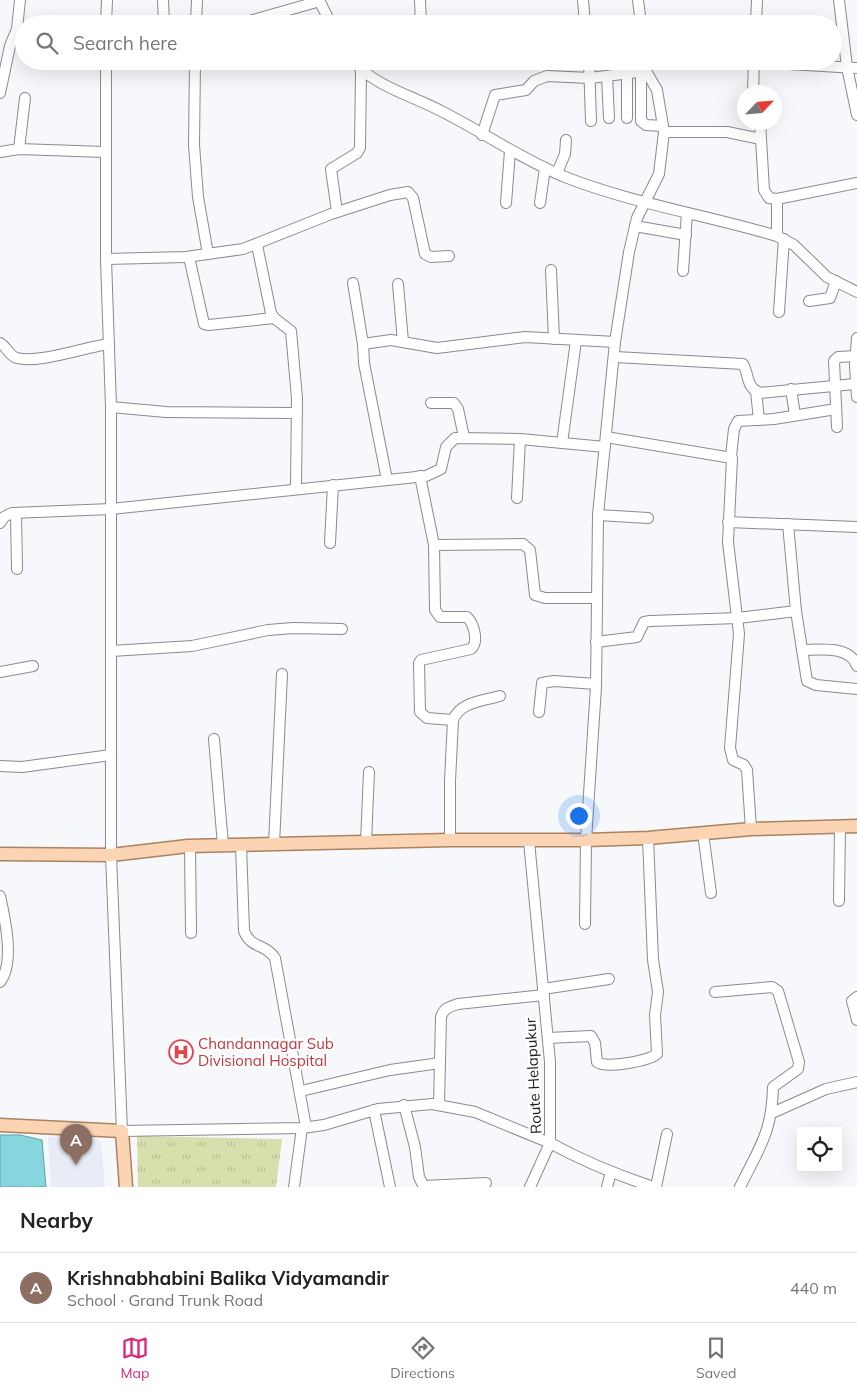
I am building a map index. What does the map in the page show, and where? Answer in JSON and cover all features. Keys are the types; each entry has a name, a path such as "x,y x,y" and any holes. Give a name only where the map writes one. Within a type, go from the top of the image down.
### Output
{"main road":[{"path":"0,854 111,855 190,846 648,838 751,828 857,826"},
{"path":"0,1125 122,1131 126,1187"}],"street":[{"path":"18,15 20,0"},
{"path":"106,0 106,15"},
{"path":"163,0 164,15"},
{"path":"196,15 197,0"},
{"path":"269,15 319,0 326,15"},
{"path":"420,0 421,15"},
{"path":"583,0 585,15"},
{"path":"638,0 639,15"},
{"path":"756,15 757,0"},
{"path":"839,0 842,15"},
{"path":"842,16 852,68 856,109"},
{"path":"0,93 10,46 15,34"},
{"path":"106,70 106,259 111,407 111,855 122,1131"},
{"path":"195,70 194,145 198,197 208,254"},
{"path":"590,70 590,121"},
{"path":"482,135 495,95 526,90 534,81 547,76 590,78 627,74 638,70"},
{"path":"644,70 642,121 646,125 664,129 727,132 761,139"},
{"path":"586,924 586,840 596,684 598,514 615,342 635,226 659,174 664,129 657,90 645,70"},
{"path":"753,85 754,70"},
{"path":"337,212 331,169 357,153 360,148 361,71 443,112 510,151 558,174 644,203 780,238 794,244 827,277 857,292"},
{"path":"627,74 627,118"},
{"path":"607,76 608,118"},
{"path":"19,149 25,98"},
{"path":"760,130 764,190 769,198 777,199 857,184"},
{"path":"558,174 565,154 566,140"},
{"path":"0,152 19,149 105,152"},
{"path":"506,203 510,151"},
{"path":"540,204 545,168"},
{"path":"106,259 189,257 257,245 337,212 408,192 413,198 425,254 431,257 449,256"},
{"path":"777,199 780,238 779,312"},
{"path":"683,271 688,213"},
{"path":"635,226 686,235"},
{"path":"257,245 267,302 274,318 291,330 297,413 296,489"},
{"path":"189,257 204,324 274,318"},
{"path":"551,270 554,339"},
{"path":"808,301 830,298 836,282"},
{"path":"353,283 363,344 364,363 387,480"},
{"path":"398,284 403,342"},
{"path":"363,344 391,340 414,346 437,348 508,338 615,342"},
{"path":"857,338 855,384 857,397"},
{"path":"562,444 576,342"},
{"path":"0,343 12,356 19,359 55,356 83,348 109,344"},
{"path":"837,427 834,361 838,358 856,356"},
{"path":"615,357 743,364 748,382 756,391 758,420"},
{"path":"756,391 855,384"},
{"path":"791,389 796,415"},
{"path":"431,403 454,403 458,409 464,437"},
{"path":"111,407 166,412 297,413"},
{"path":"751,828 747,770 744,765 733,760 730,748 738,618 728,542 728,522 733,465 731,456 736,423 742,420 758,420 836,409"},
{"path":"0,523 4,517 16,513 110,509 420,476 437,472 450,441 455,438 464,437 520,439 562,444 606,442 731,456"},
{"path":"517,498 520,439"},
{"path":"420,476 434,545 435,610 440,617 467,617 473,626 474,647 419,663 420,712 427,718 453,720"},
{"path":"330,543 333,485"},
{"path":"16,513 17,569"},
{"path":"598,514 648,518"},
{"path":"728,522 857,527"},
{"path":"788,524 796,611 805,673 810,683 857,689"},
{"path":"434,545 523,544 530,550 535,595 545,598 596,598"},
{"path":"596,642 633,638 640,633 644,622 650,620 738,618 796,611"},
{"path":"110,652 192,646 268,630 293,628 342,629"},
{"path":"802,650 833,650 847,654 852,657 857,666"},
{"path":"0,672 33,666"},
{"path":"274,844 282,674"},
{"path":"539,712 542,683 554,681 596,684"},
{"path":"450,840 453,720 456,713 463,706 500,696"},
{"path":"214,739 223,845"},
{"path":"0,766 22,766 111,755"},
{"path":"366,842 369,772"},
{"path":"839,901 840,827"},
{"path":"703,833 711,893"},
{"path":"548,1038 591,1036 595,1043 597,1062 604,1066 632,1062 656,1054 655,1015 658,992 653,960 648,838"},
{"name":"Route Helapukur","path":"122,1131 304,1128 374,1110 404,1105 439,1105 475,1112 513,1126 550,1143 551,1101 548,1038 528,841"},
{"path":"241,845 244,931 251,943 267,948 275,958 301,1091 304,1128 294,1187"},
{"path":"190,846 191,933"},
{"path":"0,896 7,937 6,970 0,982"},
{"path":"439,1105 441,1017 447,1008 458,1004 543,992 609,979"},
{"path":"715,992 772,987 778,991 799,1066 794,1072 773,1087 772,1113 762,1145 740,1187"},
{"path":"857,997 852,1001 852,1006 857,1020"},
{"path":"301,1091 390,1070 440,1063"},
{"path":"772,1113 826,1089 857,1082"},
{"path":"404,1105 415,1147 418,1177 424,1187 486,1183"},
{"path":"374,1110 390,1187"},
{"path":"530,1187 550,1143 611,1172 654,1187 667,1134"},
{"path":"607,1187 611,1172"}],"shaded area":[{"path":"92,1136 101,1142 105,1187 51,1187 48,1137"}],"green space":[{"path":"137,1136 282,1139 276,1187 138,1187"}],"water":[{"path":"0,1135 20,1135 42,1140 46,1187 0,1187"}],"place":[{"name":"Chandannagar Sub Divisional Hospital","path":"181,1052"},
{"name":"Krishnabhabini Balika Vidyamandir","path":"76,1165"}]}
